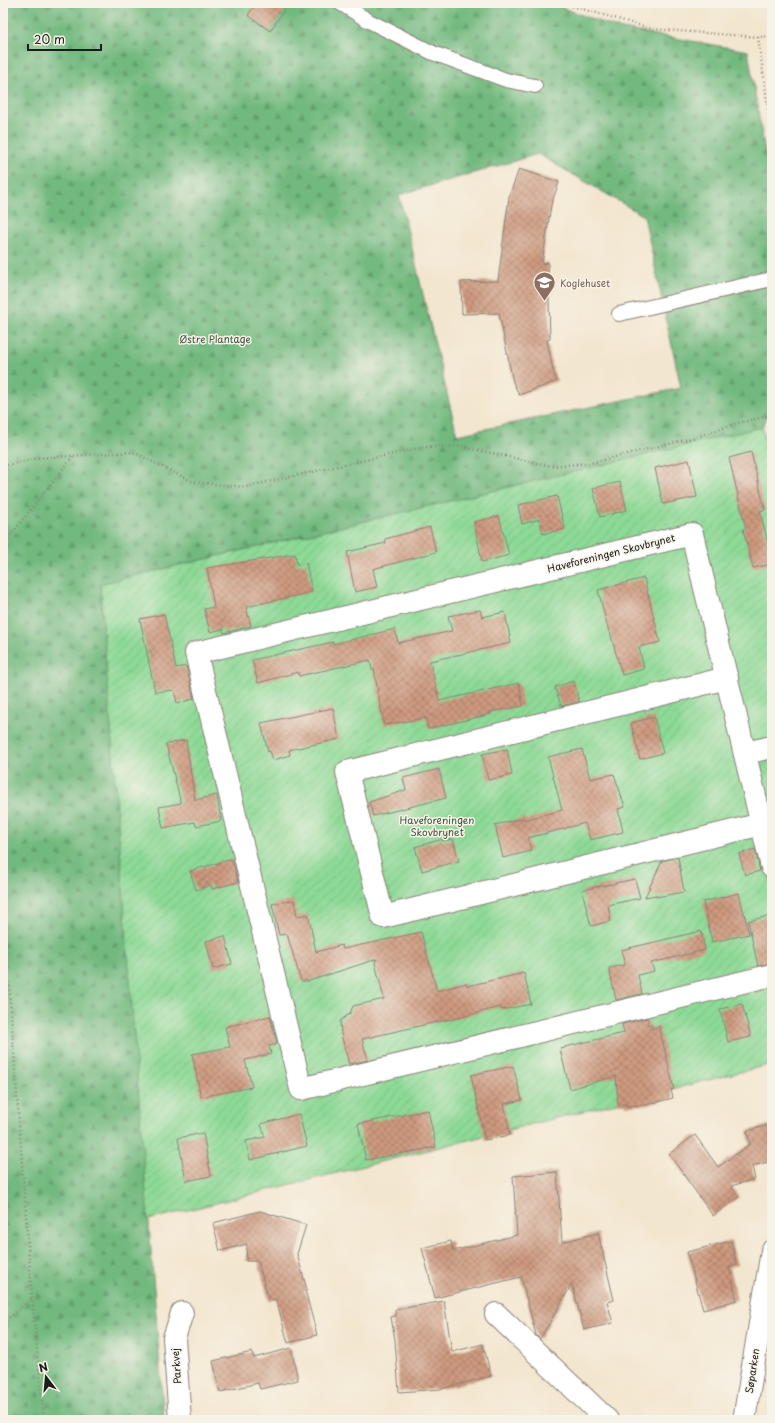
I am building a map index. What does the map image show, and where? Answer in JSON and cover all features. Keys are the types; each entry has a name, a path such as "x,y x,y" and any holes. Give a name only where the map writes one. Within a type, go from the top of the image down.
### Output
{"street":[{"name":"Haveforeningen Skovbrynet","path":"772,867 692,534 196,653 301,1089 772,975"},
{"path":"727,678 347,772 383,917 762,824"},
{"path":"744,753 772,747"},
{"name":"Søparken","path":"744,1420 772,1251"},
{"name":"Parkvej","path":"180,1420 174,1338 182,1313"},
{"path":"496,1314 607,1420"}],"lane":[{"path":"340,3 369,21 433,53 506,80 535,86"},
{"path":"619,314 772,279"}],"path":[{"path":"561,3 653,29 758,37 772,36"},
{"path":"758,37 772,136"},
{"path":"3,466 37,458 133,452 193,482 245,487 423,447 458,446 552,466 591,463 697,437 734,424 772,415"},
{"path":"3,545 73,456"},
{"path":"3,906 32,1298 44,1420"},
{"path":"3,1322 32,1298"}],"green space":[{"name":"Østre Plantage","path":"3,3 549,3 617,28 748,51 772,195 772,408 762,427 100,584 164,1420 3,1420","holes":["538,154 644,216 681,388 457,435 399,195"]},
{"name":"Haveforeningen Skovbrynet","path":"762,427 772,468 772,1064 148,1220 100,584"}],"building":[{"path":"256,3 289,3 270,31 248,15"},
{"path":"519,169 559,182 551,205 542,264 548,262 550,339 547,340 553,370 557,381 519,395 513,382 499,313 462,314 461,282 498,281 509,197"},
{"path":"751,452 765,510 760,511 772,560 772,564 753,568 743,529 746,529 729,458"},
{"path":"689,460 697,497 663,504 655,468"},
{"path":"620,482 627,510 600,517 593,488"},
{"path":"557,496 565,529 543,534 540,519 522,524 518,505"},
{"path":"499,516 509,555 482,562 474,522"},
{"path":"430,527 436,552 373,569 377,587 355,592 347,552 386,543 385,539"},
{"path":"295,554 297,565 306,563 312,592 246,607 251,626 224,633 223,629 210,632 204,609 214,607 207,568"},
{"path":"644,578 660,642 639,647 644,669 622,675 598,590"},
{"path":"480,610 482,617 505,612 511,643 430,661 439,701 519,683 523,706 490,712 491,714 428,729 426,718 384,725 374,670 372,670 370,660 299,676 298,672 258,683 252,660 333,642 333,644 395,629 398,643 452,631 448,616"},
{"path":"164,614 176,668 186,666 194,699 177,703 174,690 155,692 140,619"},
{"path":"574,681 579,702 561,706 555,687"},
{"path":"333,708 339,739 289,750 290,755 273,760 270,751 268,752 261,723"},
{"path":"654,717 663,753 640,759 631,723"},
{"path":"186,740 195,800 217,795 221,821 196,826 195,822 163,828 159,807 181,803 166,744"},
{"path":"507,749 512,775 488,780 482,754"},
{"path":"582,749 590,779 614,774 625,807 618,809 623,832 590,840 585,823 528,838 531,851 503,858 495,825 524,818 524,820 562,810 548,757"},
{"path":"439,769 446,798 373,816 369,802 406,790 403,778"},
{"path":"443,839 443,841 453,839 459,861 422,871 415,847"},
{"path":"755,849 760,871 745,875 739,854"},
{"path":"678,857 684,892 656,897 656,895 645,897 662,861"},
{"path":"232,859 238,882 212,889 211,885 196,890 190,871"},
{"path":"635,879 640,898 608,905 611,921 591,926 582,890"},
{"path":"739,893 749,934 712,942 703,902"},
{"path":"294,900 297,916 308,914 316,952 342,945 343,949 421,932 437,991 466,983 467,986 524,973 531,1004 501,1010 500,1007 450,1020 362,1039 368,1060 349,1064 341,1034 340,1021 350,1013 353,1006 384,999 375,963 377,959 309,981 301,981 287,934 279,935 272,904"},
{"path":"772,915 772,963 758,966 748,921"},
{"path":"701,931 705,950 651,963 654,971 638,975 642,994 616,1000 609,968 625,965 621,950"},
{"path":"225,936 232,964 213,969 206,941"},
{"path":"742,1004 751,1037 728,1042 720,1009"},
{"path":"270,1016 277,1044 269,1046 271,1054 245,1060 252,1087 201,1097 192,1054 230,1047 225,1027"},
{"path":"647,1018 652,1029 659,1026 674,1089 671,1090 673,1098 645,1105 626,1106 626,1104 618,1104 616,1076 570,1089 560,1049 624,1033 622,1024"},
{"path":"513,1066 522,1100 504,1104 510,1135 485,1140 471,1075"},
{"path":"428,1110 436,1147 366,1160 358,1124"},
{"path":"299,1114 307,1146 250,1160 246,1141 265,1137 261,1124"},
{"path":"772,1124 772,1161 752,1166 755,1179 731,1186 739,1197 713,1216 669,1154 695,1135 718,1167 750,1144 747,1131"},
{"path":"203,1133 211,1176 186,1181 178,1138"},
{"path":"557,1172 562,1242 598,1233 614,1300 607,1302 613,1323 584,1330 572,1284 540,1339 536,1335 521,1277 435,1298 422,1248 451,1241 453,1251 517,1235 513,1176"},
{"path":"260,1211 306,1225 297,1254 317,1335 288,1343 276,1299 269,1301 258,1261 246,1261 247,1244 220,1251 213,1223"},
{"path":"731,1241 737,1265 729,1267 737,1300 703,1310 687,1252"},
{"path":"444,1301 452,1352 483,1344 491,1376 441,1389 399,1392 395,1340 391,1317 396,1316 395,1310"},
{"path":"291,1348 298,1380 260,1389 258,1383 220,1392 213,1361 252,1352 254,1358"}],"place":[{"name":"Koglehuset","path":"544,302"}]}
